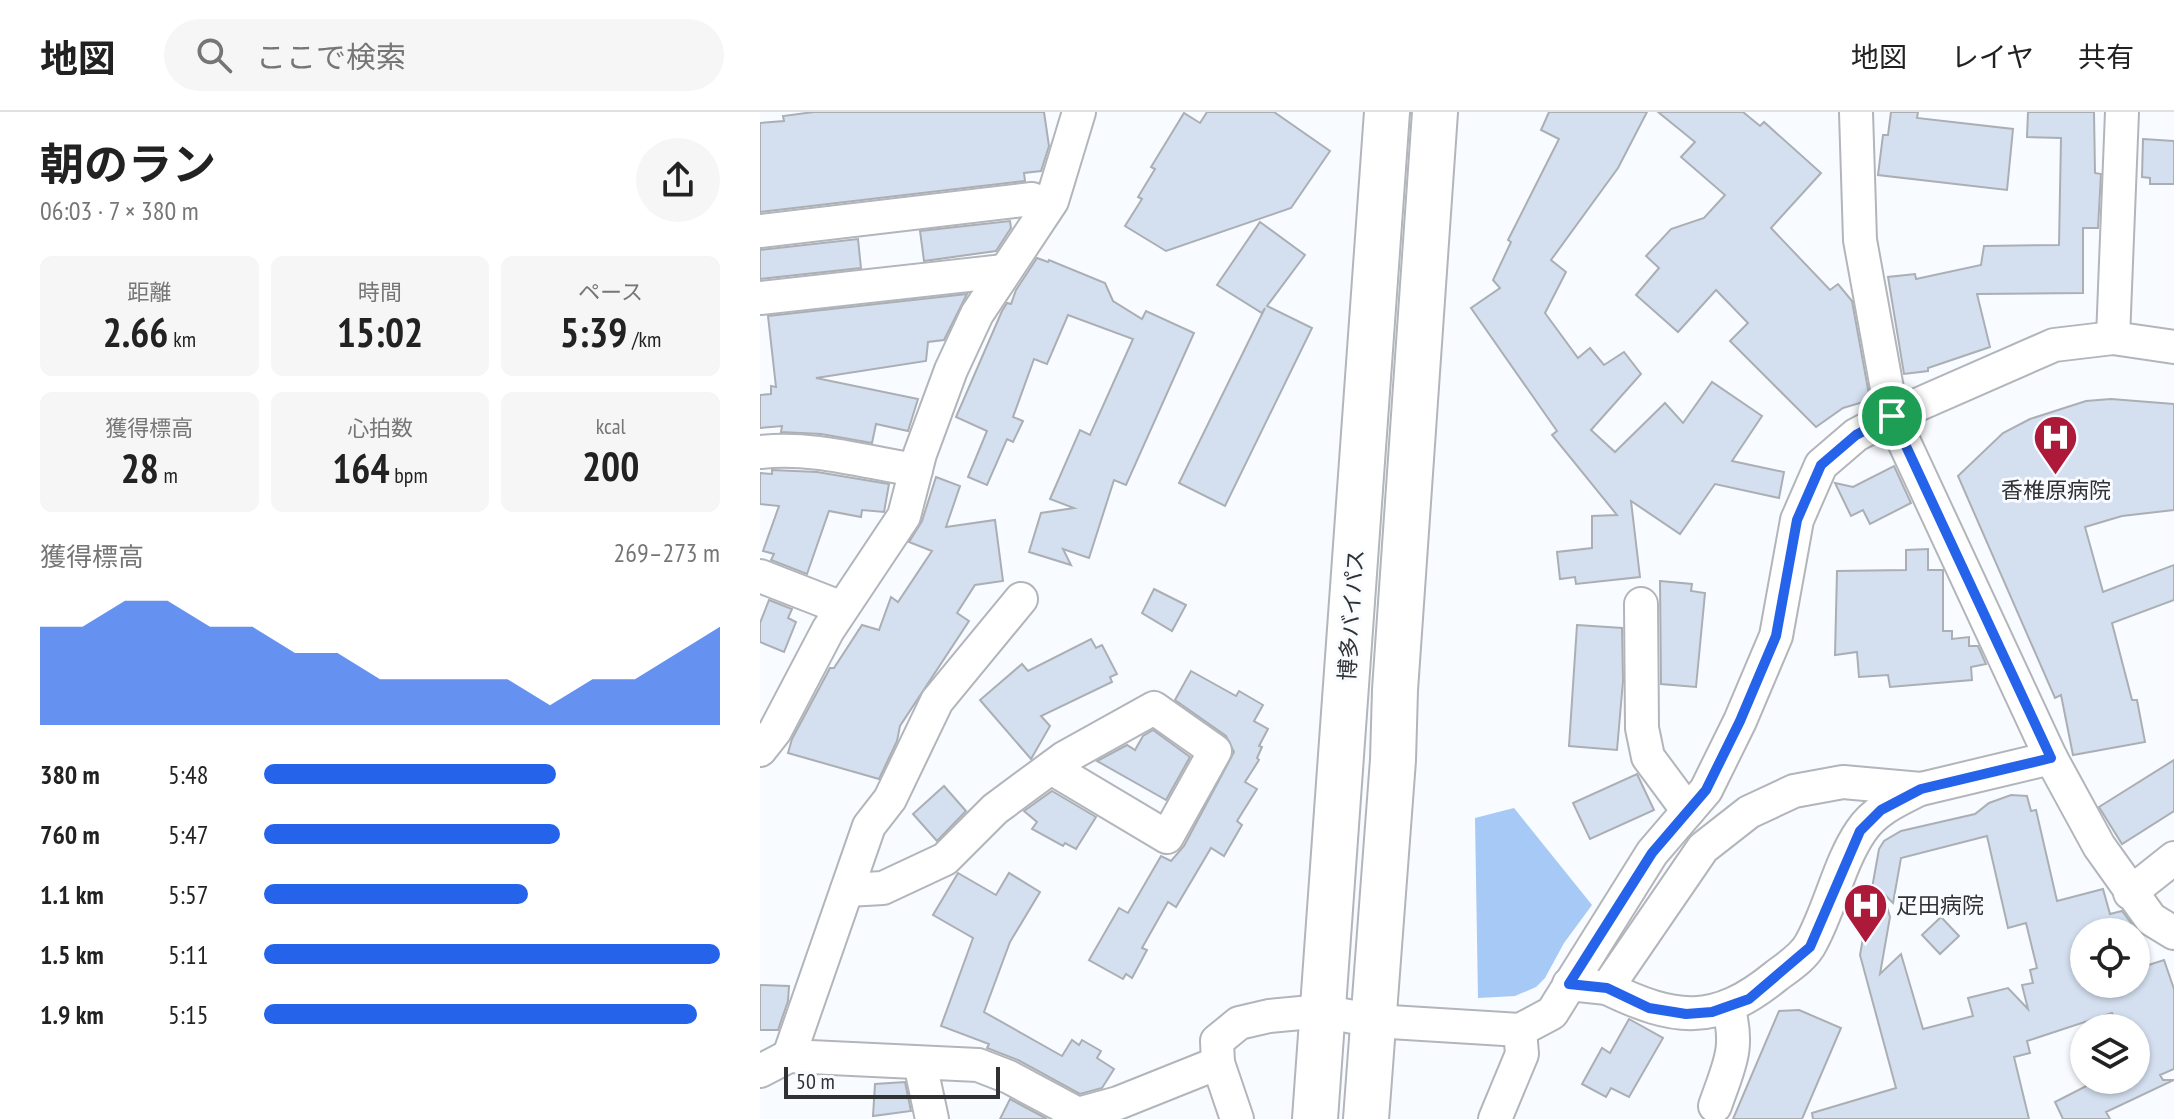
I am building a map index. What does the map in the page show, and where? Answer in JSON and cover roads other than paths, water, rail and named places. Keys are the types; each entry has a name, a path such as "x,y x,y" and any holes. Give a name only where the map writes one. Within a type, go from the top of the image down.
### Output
{"highway":[{"name":"博多バイパス","path":"1315,1119 1387,112"},
{"path":"1366,1119 1435,112"}],"street":[{"path":"760,750 775,731 842,608 904,516 916,470 951,370 977,314 1049,205 1079,112"},
{"path":"1856,112 1860,240 1892,416 2051,758 2099,846 2130,893 2151,919 2174,933"},
{"path":"2113,338 2122,112"},
{"path":"760,231 1032,199 1049,205"},
{"path":"760,298 1004,271"},
{"path":"1237,1119 1218,1063 1217,1041 1239,1023 1269,1016 1322,1011 1374,1021 1520,1030 1552,1013 1652,853 1706,790 1776,636 1797,520 1821,465 1856,435 1892,416 2054,345 2113,338 2174,347"},
{"path":"760,452 780,450 837,454 916,470"},
{"path":"760,576 842,608"},
{"path":"789,1056 869,826 890,799 937,701 1021,599"},
{"path":"1641,604 1642,728 1648,757 1688,811"},
{"path":"847,890 883,888 945,859 995,809 1064,758 1154,708 1215,751 1167,837 1053,769"},
{"path":"1569,984 1607,988 1649,1008 1686,1014 1712,1012 1749,999 1810,947 1860,831 1881,810 1921,789 2051,758"},
{"path":"1607,988 1703,848 1749,812 1794,791 1843,782 1921,789"},
{"path":"2130,893 2174,858"},
{"path":"1715,1106 1734,1051 1735,1032 1728,1006"},
{"path":"1495,1119 1522,1054 1520,1030"},
{"path":"760,1071 789,1056 978,1065 1009,1077 1078,1114 1118,1103 1218,1063"},
{"path":"920,1063 932,1119"}],"place":[{"name":"香椎原病院","path":"2056,476"},
{"name":"疋田病院","path":"1865,944"}]}
